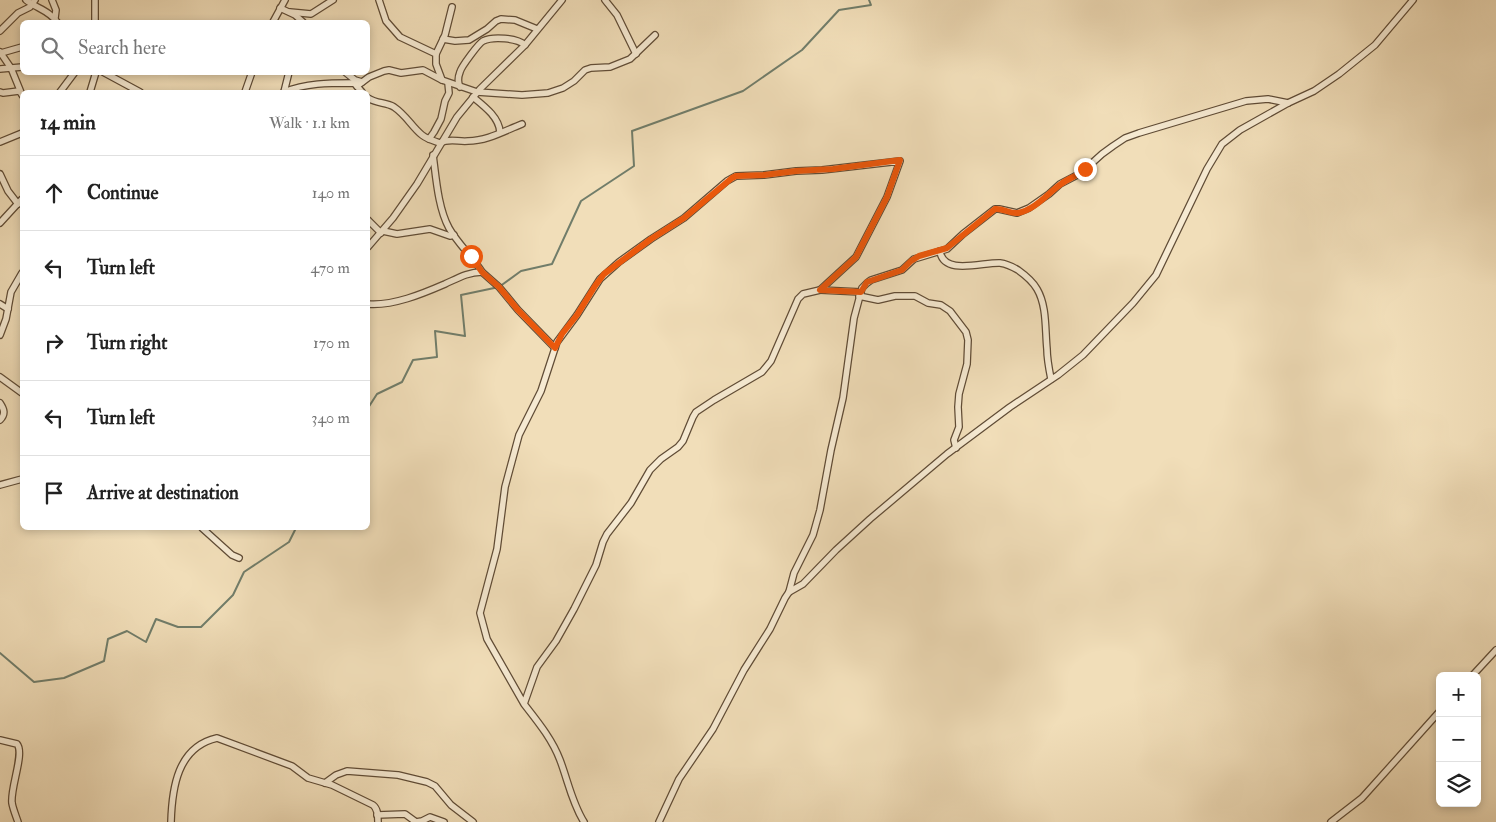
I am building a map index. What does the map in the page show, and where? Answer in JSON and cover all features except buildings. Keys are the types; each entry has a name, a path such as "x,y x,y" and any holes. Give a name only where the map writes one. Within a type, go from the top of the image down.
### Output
{"street":[{"path":"52,0 56,10 56,20"},
{"path":"95,0 95,20"},
{"path":"274,20 285,0"},
{"path":"290,12 312,14 333,0"},
{"path":"379,0 386,21 400,37 436,54"},
{"path":"370,245 393,218 416,184 457,116 475,95 525,45 562,0"},
{"path":"605,0 616,15 636,54"},
{"path":"659,822 679,779 713,729 744,670 770,629 785,598 790,592 804,584 836,550 870,519 956,448 1010,407 1083,356 1152,281 1207,169 1222,144 1240,130 1288,103 1314,92 1364,55 1385,35 1413,0"},
{"path":"0,31 18,13 30,7 31,1 56,20"},
{"path":"429,139 441,119 449,93 436,64 436,54 443,39 452,7"},
{"path":"280,8 290,12 300,20"},
{"path":"443,39 455,41 469,40 496,21 502,19 515,20 538,29"},
{"path":"475,95 522,95 556,91 574,81 585,70 618,65 636,54 656,36"},
{"path":"460,87 460,70 479,44 499,38 520,41 525,45"},
{"path":"20,47 1,52 11,68 20,90"},
{"path":"0,69 20,67"},
{"path":"290,90 320,84 360,84 389,70 400,73 423,70 475,95 496,120 500,132"},
{"path":"62,90 73,75"},
{"path":"91,90 95,75"},
{"path":"109,75 136,90"},
{"path":"246,90 251,75"},
{"path":"284,90 288,75"},
{"path":"349,75 360,84 362,90"},
{"path":"0,92 20,92"},
{"path":"370,99 392,106 405,115 421,135 440,143 445,140 467,142 484,140 522,124"},
{"path":"790,592 794,573 813,535 820,510 843,398 852,329 860,294 867,282 902,270 919,256 940,251 952,245 995,209 1017,213 1033,206 1060,184 1081,173 1102,154 1125,138 1240,102 1268,99 1288,103"},
{"path":"0,142 20,134"},
{"path":"433,155 442,210 454,235 482,272 499,287 518,310 555,348"},
{"path":"584,822 569,791 556,752 524,704 487,639 480,613 497,549 505,487 513,455 522,428 543,386 555,348 562,334 604,274 651,239 684,218 732,178 736,176 833,169 900,160 887,197 856,257 820,290"},
{"path":"0,174 8,191 20,202 0,223"},
{"path":"370,222 382,232 401,234 430,229 450,236 454,235"},
{"path":"940,251 943,260 948,264 973,265 995,263 1009,265 1018,270 1036,286 1045,319 1046,347 1051,379"},
{"path":"370,304 396,302 437,287 465,274 482,272"},
{"path":"0,335 6,319 11,292 20,276"},
{"path":"524,704 537,667 556,641 574,609 596,565 607,534 631,503 650,470 661,458 678,447 683,441 696,412 762,372 767,367 798,299 803,294 820,290 860,294 874,300 895,296 915,296 928,303 940,305 950,311 968,337 967,364 959,394 959,427 954,440 956,448"},
{"path":"0,304 8,309"},
{"path":"0,377 20,391"},
{"path":"0,403 4,412 0,420"},
{"path":"0,485 20,480"},
{"path":"204,530 232,555 238,558"},
{"path":"1476,672 1496,650"},
{"path":"1331,822 1362,798 1436,715"},
{"path":"172,822 173,796 177,776 184,760 197,747 214,739 228,742 292,766 308,778 337,787 373,805 378,814 378,822"},
{"path":"0,740 17,744 20,748 12,802 18,822"},
{"path":"325,783 336,775 347,771 398,776 427,782 435,786 450,805 472,822"},
{"path":"378,814 405,814 416,822 430,817 444,822"}],"waterway":[{"path":"370,405 377,394 402,382 413,360 437,357 435,331 465,336 461,295 499,287 521,271 552,264 581,201 634,166 632,131 743,91 802,50 839,10 871,5 869,0"},
{"path":"0,653 34,682 64,678 104,661 108,639 127,631 146,642 156,619 178,627 201,627 233,595 244,572 289,542 295,530"}],"route":[{"path":"471,256 482,272 499,287 518,310 555,348 562,334 604,274 651,239 684,218 727,181 736,176 844,168 900,160 887,197 856,257 820,290 852,290 861,292 867,282 902,270 919,256 940,251 952,245 995,209 1012,213 1025,210 1039,202 1060,184 1078,175 1085,169"}]}
